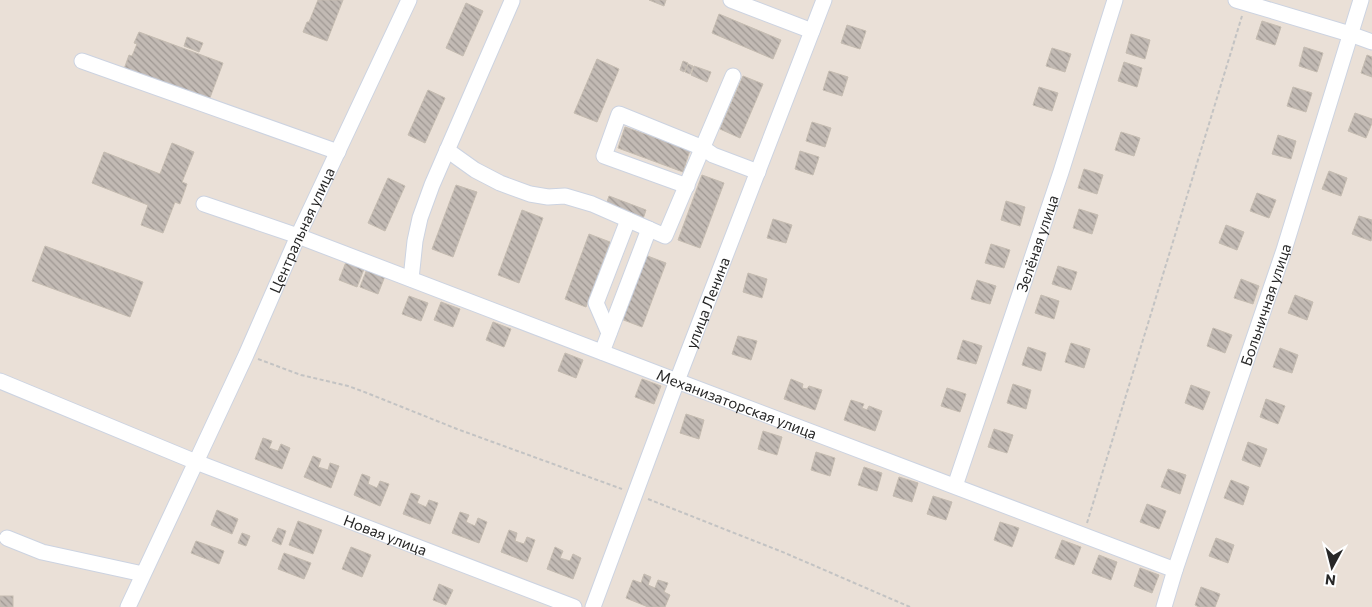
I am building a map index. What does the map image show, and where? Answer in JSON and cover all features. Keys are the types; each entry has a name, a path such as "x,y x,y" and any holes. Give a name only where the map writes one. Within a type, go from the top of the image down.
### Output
{"street":[{"name":"Центральная улица","path":"128,607 246,355 298,236 409,0"},
{"path":"730,0 812,31"},
{"name":"улица Ленина","path":"593,607 677,381 824,0"},
{"name":"Зелёная улица","path":"955,486 1061,172 1116,0"},
{"name":"Больничная улица","path":"1164,607 1284,250 1361,0"},
{"path":"410,279 420,218 432,185 512,1"},
{"path":"1241,2 1372,42"},
{"path":"82,61 338,152"},
{"path":"447,150 475,170 500,183 530,194 548,197 565,196 592,204 666,236 733,76"},
{"path":"687,186 604,156 619,114 758,172"},
{"name":"Механизаторская улица","path":"204,204 298,236 1175,570"},
{"path":"609,332 596,303 628,220"},
{"path":"602,352 649,229"},
{"name":"Новая улица","path":"0,381 196,462 574,607"},
{"path":"7,538 42,552 143,574"}],"path":[{"path":"1083,535 1241,2"},
{"path":"246,355 301,375 348,386 635,494 785,553 910,607"}],"building":[{"path":"318,0 343,0 327,41 303,32"},
{"path":"649,0 666,0 664,6"},
{"path":"466,3 483,11 463,56 446,48"},
{"path":"719,14 781,40 773,59 712,33"},
{"path":"1262,21 1281,27 1275,45 1256,39"},
{"path":"847,25 866,31 860,49 841,43"},
{"path":"139,32 223,63 208,103 123,72 129,55 132,56 137,44 134,43"},
{"path":"1131,34 1150,40 1145,59 1126,53"},
{"path":"187,37 203,43 199,52 184,46"},
{"path":"1304,47 1323,53 1317,72 1299,66"},
{"path":"1052,48 1071,54 1065,72 1046,66"},
{"path":"1367,55 1372,57 1372,77 1361,73"},
{"path":"597,59 619,69 597,122 574,113"},
{"path":"683,61 688,63 684,72 680,70"},
{"path":"1124,62 1142,68 1137,87 1118,81"},
{"path":"688,64 693,66 690,74 685,72"},
{"path":"694,66 711,72 707,82 691,75"},
{"path":"829,71 848,77 842,96 823,90"},
{"path":"743,76 763,84 740,138 720,129"},
{"path":"1039,87 1058,93 1052,111 1033,105"},
{"path":"1293,87 1312,93 1306,112 1287,106"},
{"path":"428,90 445,98 425,143 408,135"},
{"path":"1355,113 1372,119 1366,138 1348,131"},
{"path":"812,122 831,128 825,147 806,141"},
{"path":"625,127 690,150 683,172 618,148"},
{"path":"1121,132 1140,138 1134,156 1115,150"},
{"path":"1278,135 1296,141 1291,159 1272,154"},
{"path":"172,143 194,152 182,182 187,184 180,204 175,202 163,233 141,225 148,205 92,183 104,152 160,174"},
{"path":"800,151 819,157 813,175 795,169"},
{"path":"1084,169 1103,175 1097,194 1078,188"},
{"path":"1329,171 1347,178 1341,196 1322,189"},
{"path":"702,175 724,183 700,248 678,240"},
{"path":"388,178 405,186 385,231 368,223"},
{"path":"456,185 477,192 453,257 432,249"},
{"path":"1257,193 1276,200 1269,218 1250,211"},
{"path":"609,196 646,210 643,219 606,205"},
{"path":"1006,201 1025,207 1020,226 1001,220"},
{"path":"1079,209 1098,215 1092,234 1073,228"},
{"path":"522,210 543,218 519,283 498,275"},
{"path":"1359,216 1372,220 1371,241 1352,234"},
{"path":"773,219 792,225 786,243 767,238"},
{"path":"1226,225 1244,232 1237,250 1219,243"},
{"path":"589,234 610,242 586,307 565,299"},
{"path":"991,244 1010,250 1004,268 985,263"},
{"path":"45,246 143,282 130,317 32,281"},
{"path":"645,255 666,263 642,327 621,319"},
{"path":"346,262 364,269 357,287 339,280"},
{"path":"1058,266 1077,272 1071,290 1052,284"},
{"path":"367,269 385,276 378,294 360,287"},
{"path":"748,273 767,279 762,298 743,292"},
{"path":"1241,279 1259,286 1253,304 1234,298"},
{"path":"977,280 996,286 990,304 971,299"},
{"path":"1041,295 1059,301 1054,319 1035,313"},
{"path":"1295,295 1313,302 1307,320 1288,313"},
{"path":"409,296 428,303 421,321 402,314"},
{"path":"441,302 460,309 453,327 434,320"},
{"path":"493,322 511,329 504,347 486,340"},
{"path":"1213,328 1232,335 1225,353 1207,346"},
{"path":"738,336 757,341 751,360 732,354"},
{"path":"963,340 982,346 976,364 957,359"},
{"path":"1071,343 1090,349 1084,368 1065,362"},
{"path":"1028,347 1046,353 1041,371 1022,365"},
{"path":"1280,348 1298,355 1292,373 1273,367"},
{"path":"565,353 583,360 576,378 558,371"},
{"path":"642,379 661,386 654,404 635,397"},
{"path":"791,379 803,384 802,388 807,389 809,386 822,390 815,410 784,399"},
{"path":"1013,384 1031,390 1026,409 1007,403"},
{"path":"1191,385 1210,392 1203,410 1185,403"},
{"path":"947,388 966,394 960,412 941,406"},
{"path":"1266,399 1285,406 1278,424 1260,417"},
{"path":"851,400 864,404 862,408 867,410 869,406 882,411 875,431 844,420"},
{"path":"686,414 704,420 699,439 680,433"},
{"path":"994,429 1013,435 1007,453 988,447"},
{"path":"763,431 782,437 777,455 758,449"},
{"path":"263,438 272,441 269,448 278,451 281,444 290,448 282,469 255,459"},
{"path":"1248,442 1267,449 1260,467 1242,460"},
{"path":"816,452 835,458 830,476 811,470"},
{"path":"313,456 321,459 318,467 328,470 330,463 339,466 331,488 304,477"},
{"path":"864,467 882,473 877,491 858,485"},
{"path":"1168,469 1186,475 1180,494 1161,487"},
{"path":"362,474 370,477 368,484 377,488 380,481 389,484 380,506 354,495"},
{"path":"899,477 918,483 912,502 893,496"},
{"path":"1231,480 1249,487 1243,505 1224,498"},
{"path":"411,493 420,496 417,503 426,507 429,500 438,503 430,524 403,514"},
{"path":"933,496 952,502 946,520 927,514"},
{"path":"1147,504 1166,511 1159,529 1140,522"},
{"path":"217,510 238,519 232,534 211,525"},
{"path":"460,512 469,515 466,522 475,526 478,518 487,522 479,543 452,533"},
{"path":"298,521 322,530 313,554 289,545"},
{"path":"1000,522 1019,528 1012,547 994,540"},
{"path":"278,528 286,531 281,545 272,541"},
{"path":"509,530 517,533 515,541 524,544 527,537 535,540 527,562 501,552"},
{"path":"242,533 250,536 246,546 238,543"},
{"path":"1216,538 1234,545 1228,563 1209,556"},
{"path":"1062,540 1081,547 1074,565 1055,558"},
{"path":"196,541 224,551 219,564 191,553"},
{"path":"351,547 371,555 362,577 342,569"},
{"path":"555,547 563,551 560,558 570,561 573,554 581,558 573,579 547,569"},
{"path":"284,553 311,563 304,579 278,569"},
{"path":"1099,555 1117,562 1111,580 1092,573"},
{"path":"1140,568 1159,575 1152,593 1134,586"},
{"path":"644,574 651,577 648,585 655,588 658,580 668,583 664,592 670,595 665,607 648,607 626,598 633,580 641,583"},
{"path":"439,584 453,590 446,605 433,600"},
{"path":"1201,587 1220,594 1215,607 1199,607 1195,605"},
{"path":"0,596 13,596 13,607 0,607"}]}
